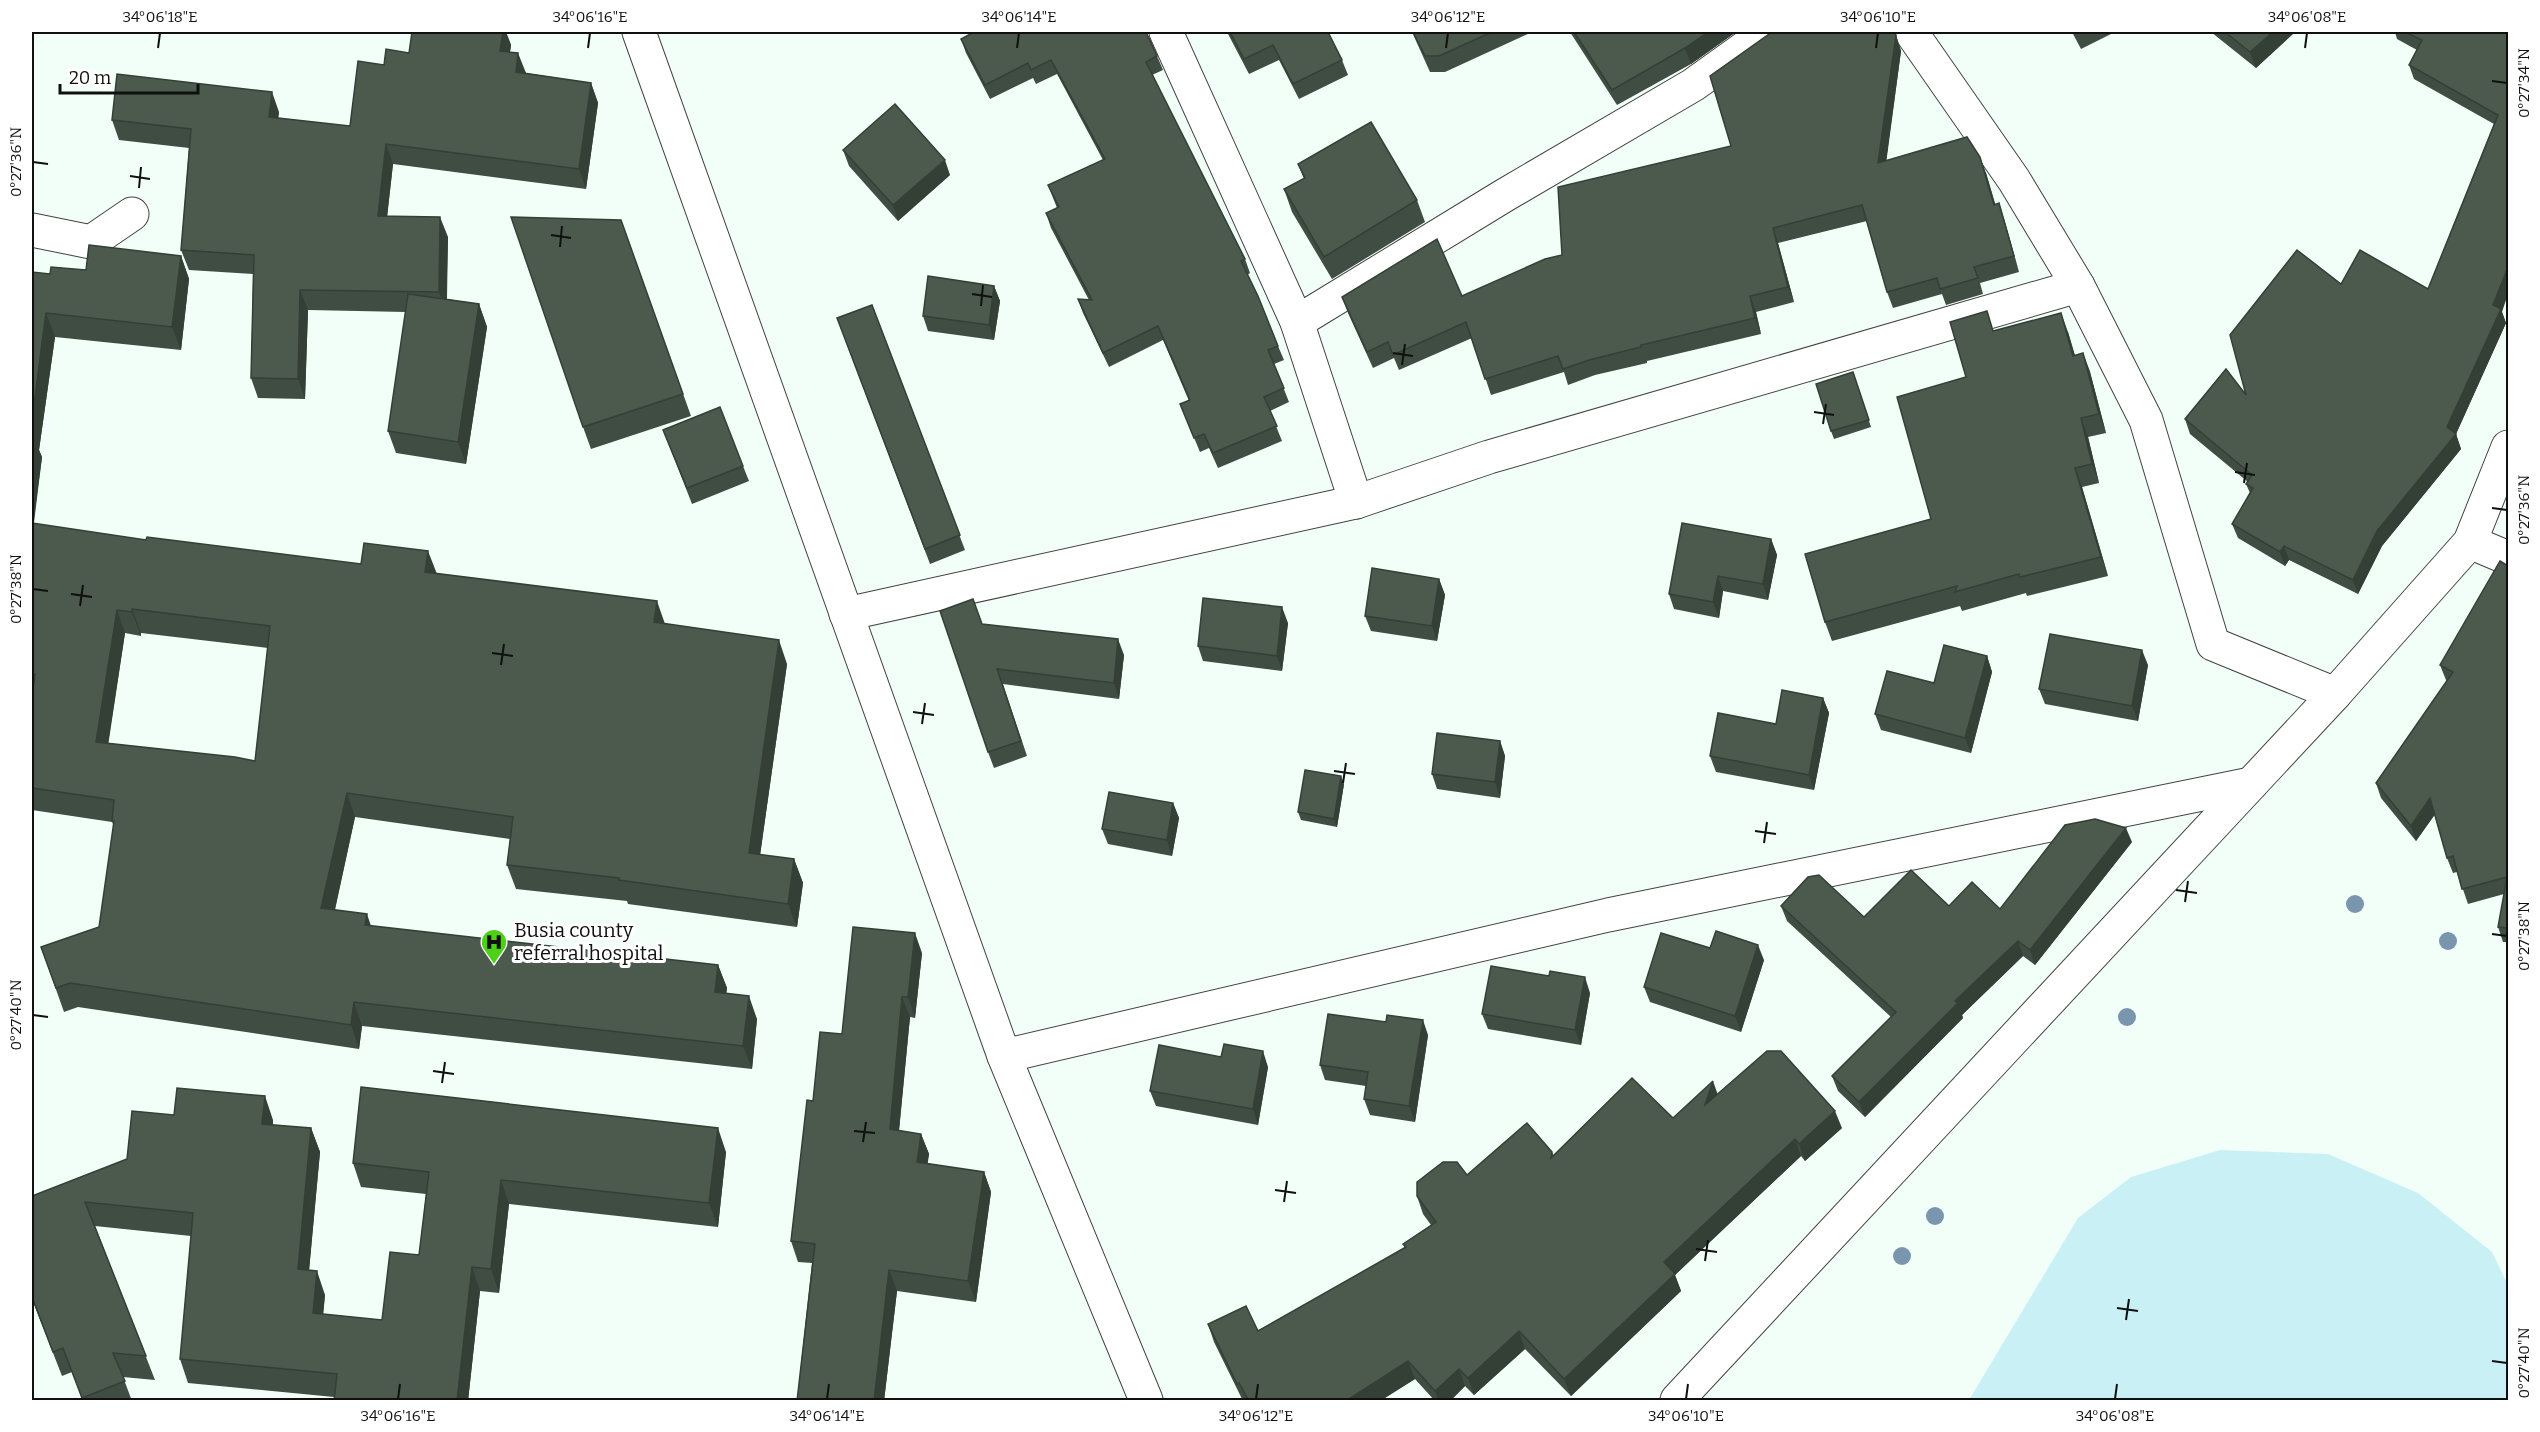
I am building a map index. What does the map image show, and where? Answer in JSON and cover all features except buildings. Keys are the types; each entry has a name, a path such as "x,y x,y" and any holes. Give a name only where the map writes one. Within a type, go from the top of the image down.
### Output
{"street":[{"path":"639,32 1004,1056 1146,1401"},
{"path":"1166,32 1297,322 1356,502"},
{"path":"1297,322 1505,195 1693,85 1767,32"},
{"path":"1911,32 2014,180 2078,286 2146,420 2213,644 2335,694"},
{"path":"32,230 91,242 132,214"},
{"path":"846,614 1356,502 1489,458 2078,286"},
{"path":"1677,1401 2335,694 2470,542 2508,447"},
{"path":"2470,542 2508,558"},
{"path":"1004,1056 1608,915 2251,784"}],"shaded area":[{"path":"2220,1150 2328,1154 2418,1193 2492,1252 2508,1285 2508,1400 1969,1400 2078,1218 2131,1177"}],"place":[{"name":"Busia county referral hospital","path":"494,965"}]}
